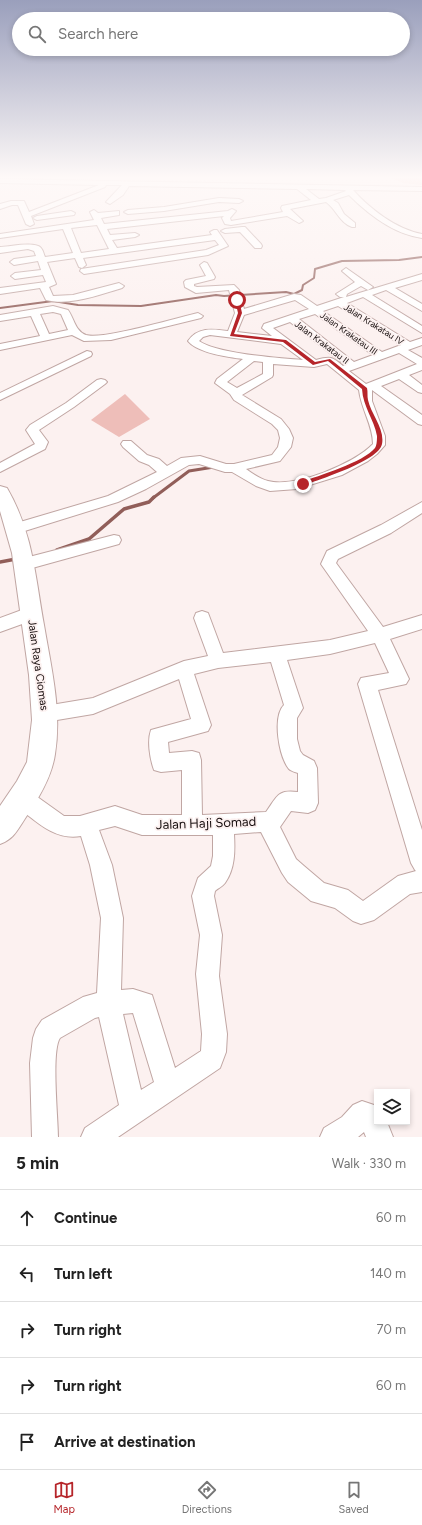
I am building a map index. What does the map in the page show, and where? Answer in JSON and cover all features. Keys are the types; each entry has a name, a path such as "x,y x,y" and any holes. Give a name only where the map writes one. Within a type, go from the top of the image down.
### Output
{"main road":[{"name":"Jalan Raya Ciomas","path":"0,830 22,798 40,765 43,749 45,714 39,662 30,614 24,560 15,529 3,502"}],"street":[{"path":"2,234 49,229"},
{"path":"67,229 86,275 208,252 224,246 216,235"},
{"path":"103,229 114,251"},
{"path":"14,262 77,256 158,245 163,246 241,229"},
{"path":"241,229 258,246"},
{"path":"399,229 411,234 422,236"},
{"path":"33,231 58,236 71,241"},
{"path":"108,238 135,235"},
{"path":"163,246 171,258"},
{"path":"0,250 32,247 38,249 51,284 3,291"},
{"path":"204,265 211,277 190,282 190,287 192,289 228,286 234,290 240,313 232,335"},
{"path":"346,271 365,290 422,330"},
{"path":"15,276 46,272"},
{"path":"314,364 267,328 268,326 339,302 365,290 422,276"},
{"path":"365,290 387,287 408,279"},
{"path":"408,279 422,287"},
{"path":"44,286 49,298 56,300 94,293 119,286"},
{"path":"387,287 422,308"},
{"name":"Jalan Krakatau III","path":"240,313 294,297 298,298 381,356"},
{"name":"Jalan Krakatau IV","path":"339,302 404,347 422,363"},
{"path":"0,318 53,309 62,311 65,312 74,332 84,338 111,337 198,316"},
{"path":"34,312 46,338"},
{"name":"Jalan Krakatau II","path":"291,318 353,366"},
{"path":"0,348 74,332"},
{"path":"284,341 206,333 199,335 193,341 196,345 207,348 251,358 268,360 314,364 341,356"},
{"path":"342,370 422,341"},
{"path":"0,397 87,354"},
{"path":"15,529 113,499 186,461 193,459 225,468 234,468 276,458 280,454 286,441 286,436 280,424 264,412 238,398 236,393 221,383 221,381 251,358"},
{"path":"236,393 268,375 268,360"},
{"path":"329,360 369,387 396,402 422,421"},
{"path":"234,468 262,483 288,486 312,481 372,454 380,445 380,436 365,398 369,387 422,366"},
{"path":"401,375 422,390"},
{"path":"0,468 41,446 42,442 32,430 70,405 100,382"},
{"path":"370,411 396,402"},
{"path":"127,444 143,458 154,462 165,472"},
{"path":"422,507 386,529 332,555 329,558 328,564 380,635 400,679 367,684 422,864"},
{"path":"24,560 114,540"},
{"path":"0,626 30,614"},
{"path":"202,618 218,661"},
{"path":"45,714 93,706 184,669 218,661 330,646 380,635 422,622"},
{"path":"269,826 286,800 308,803 307,768 297,763 291,755 287,722 288,714 294,708 277,653"},
{"path":"184,669 202,725 158,736 161,763 192,760 192,825"},
{"name":"Jalan Haji Somad","path":"22,798 59,825 73,828 116,816 133,824 223,825 265,822 269,826 289,866 296,874 319,893 340,898 361,913 366,912 406,884 422,881"},
{"path":"87,825 105,881 112,918 108,1004 133,1110"},
{"path":"94,1137 211,1059 214,1053 208,980 211,935 203,898 206,883 220,872 224,856 223,825"},
{"path":"45,1137 43,1063 45,1038 51,1029 92,1006 133,1001 143,1004 168,1087"},
{"path":"333,1137 351,1126 362,1114 365,1113 369,1115 380,1137"}],"shaded area":[{"path":"125,394 150,419 119,437 91,420"}],"waterway":[{"path":"0,308 53,301 78,305 141,306 216,295 224,296 286,292 294,294 302,290 303,285 314,278 315,269 342,261 399,260 422,257"},
{"path":"153,498 189,471 214,467"},
{"path":"296,488 309,488"},
{"path":"57,550 89,539 124,509 149,502 153,498"},
{"path":"0,562 16,559"}],"route":[{"path":"237,300 240,313 232,335 284,341 314,364 329,360 365,389 365,398 380,436 380,445 372,454 350,466 303,484"}]}
